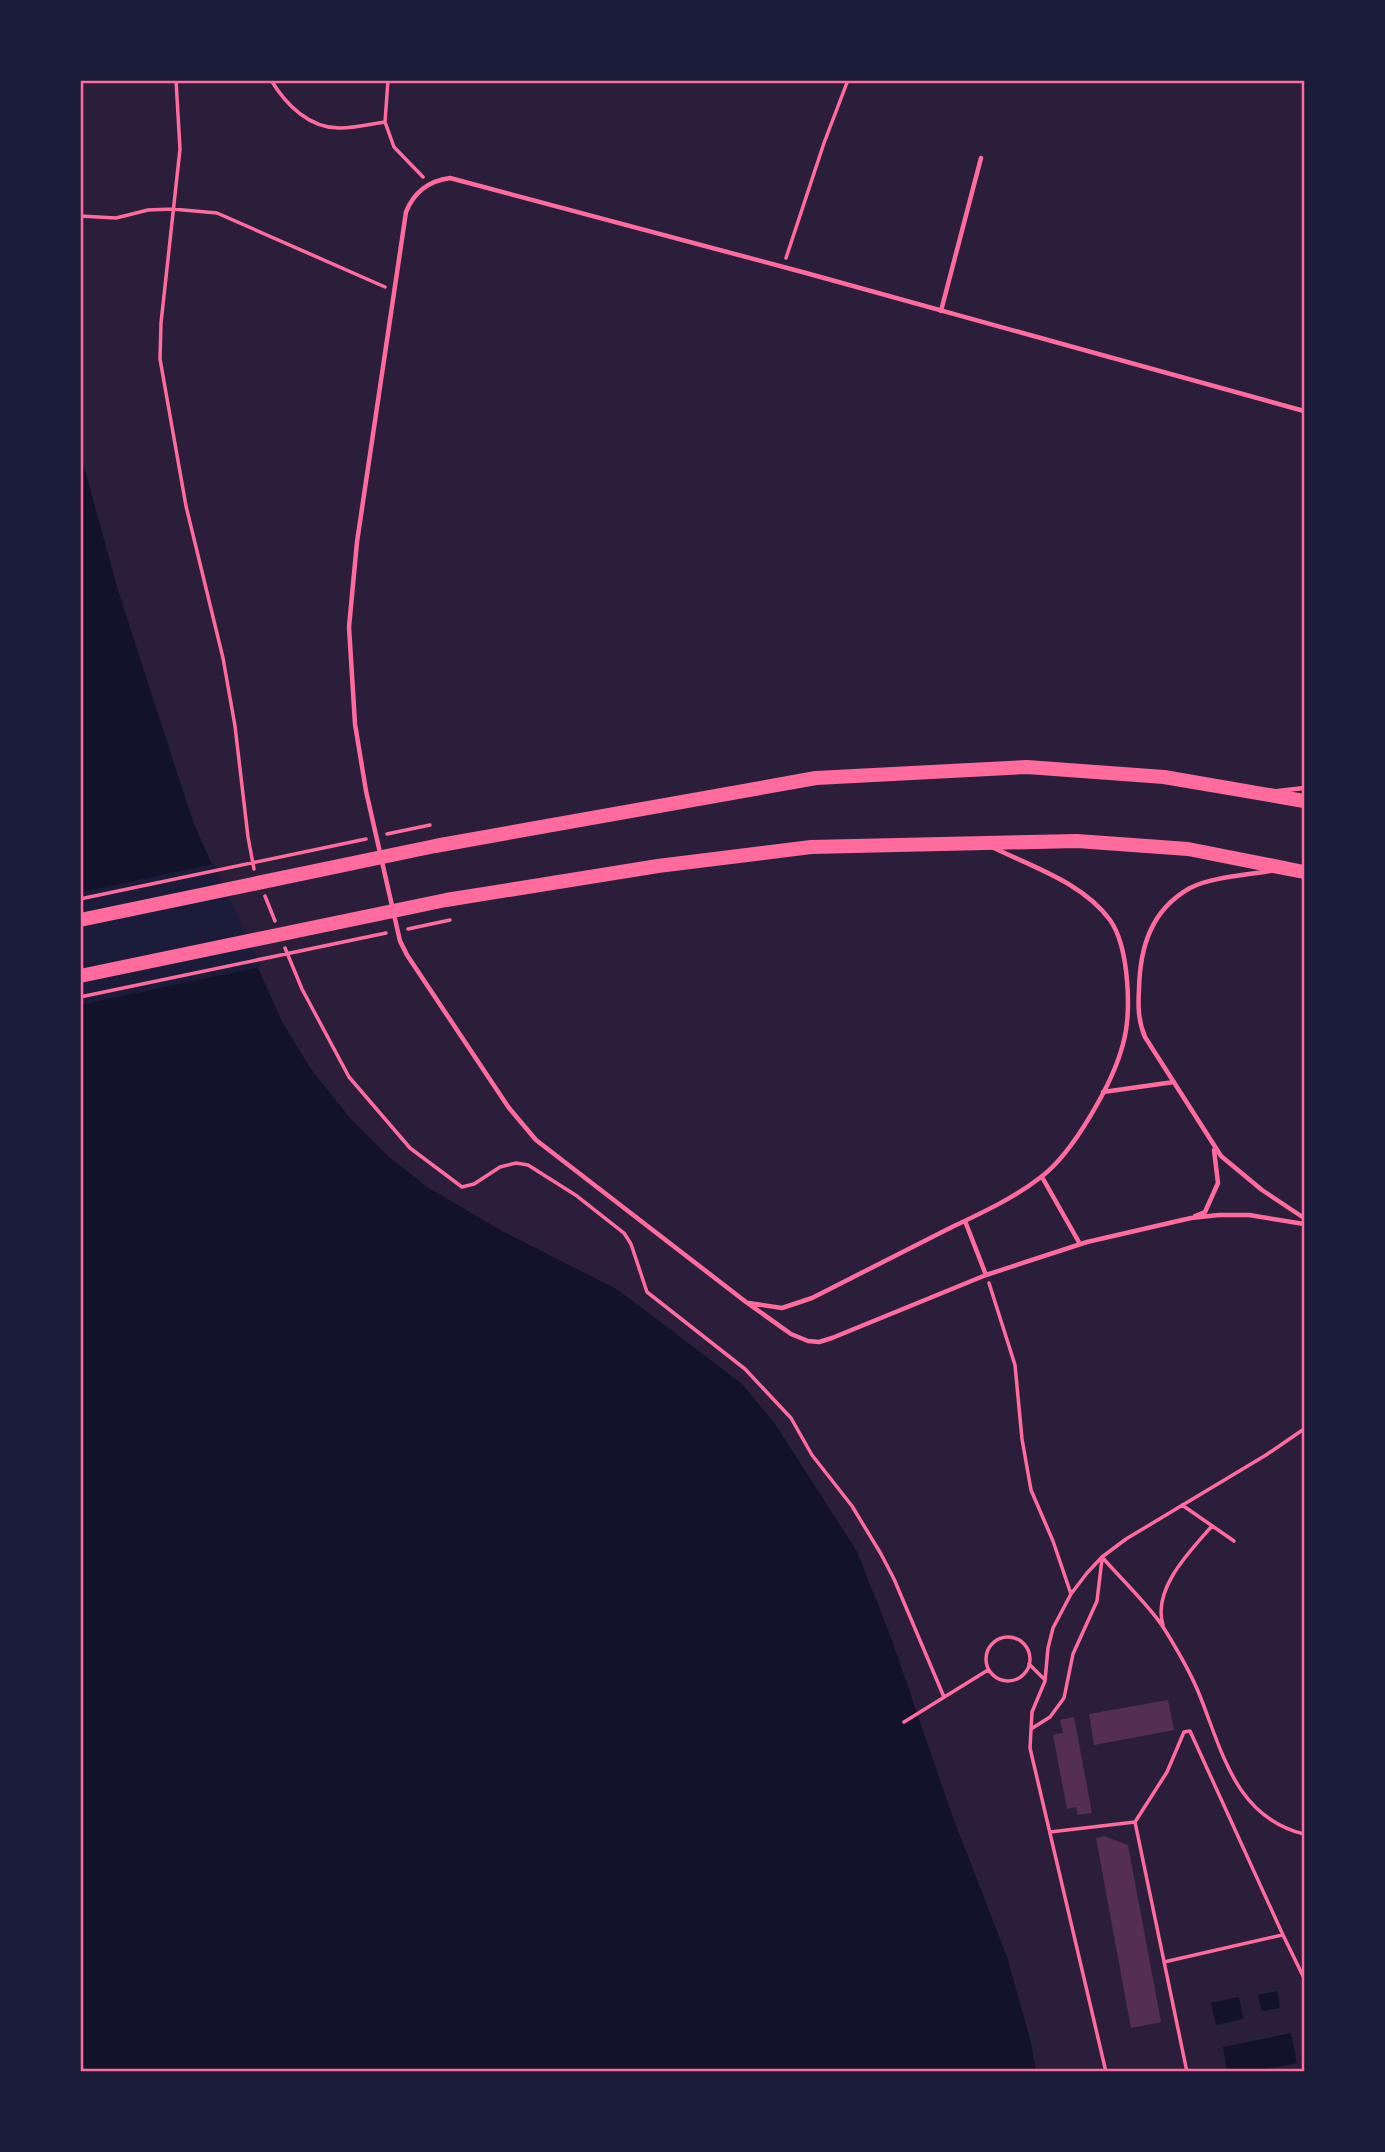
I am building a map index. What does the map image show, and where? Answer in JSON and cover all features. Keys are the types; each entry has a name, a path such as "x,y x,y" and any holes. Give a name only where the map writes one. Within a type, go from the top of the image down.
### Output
{"main road":[{"path":"80,920 435,846 816,778 1027,767 1164,777 1304,801"},
{"path":"80,976 446,900 658,866 811,847 981,841 1077,841 1174,848 1304,872"}],"lane":[{"path":"941,311 981,158"},
{"path":"1214,1147 1218,1183 1205,1212 1191,1218 1080,1244 986,1275 819,1342 796,1337 746,1302 536,1140 509,1108 400,941 366,791 355,724 349,649 357,542 407,212 414,197 430,183 450,178 1304,411"},
{"path":"1264,793 1304,788"},
{"path":"746,1302 772,1308 791,1306 811,1298 965,1221 1042,1177 1077,1135 1103,1092 1124,1043 1126,1015 1126,973 1122,949 1111,921 1084,894 981,841"},
{"path":"1284,868 1192,887 1164,911 1146,937 1139,970 1140,1024 1145,1037 1221,1156 1262,1190 1304,1218"},
{"path":"1103,1092 1174,1082"},
{"path":"1042,1177 1080,1244"},
{"path":"1191,1218 1249,1215 1304,1224"},
{"path":"965,1221 986,1275"}],"path":[{"path":"172,209 180,149 176,80"},
{"path":"271,80 290,107 308,120 338,128 385,122"},
{"path":"388,80 385,122 394,147 409,165 430,183"},
{"path":"783,267 848,80"},
{"path":"80,216 116,218 148,210 172,209 217,213 393,291"},
{"path":"80,899 430,825"},
{"path":"80,998 450,920"},
{"path":"986,1275 1015,1364 1022,1438 1031,1490 1053,1541 1071,1594"},
{"path":"1107,2071 1033,1765 1029,1730 1033,1706 1045,1681 1053,1628 1071,1594 1102,1557 1126,1539 1304,1429"},
{"path":"1182,1505 1234,1541"},
{"path":"1212,1526 1178,1566 1166,1591 1160,1614 1164,1627 1193,1680 1228,1770 1240,1790 1272,1821 1304,1834"},
{"path":"1102,1557 1164,1627"},
{"path":"1029,1730 1050,1717 1064,1698 1073,1654 1097,1601 1102,1557"},
{"path":"1004,1636 1021,1640 1027,1647 1030,1664 1026,1672 1011,1681 994,1677 988,1670 985,1662 989,1645 1004,1636"},
{"path":"1030,1664 1045,1681"},
{"path":"904,1722 988,1670"},
{"path":"1187,2071 1135,1822 1167,1772 1184,1732 1190,1731 1304,1978"},
{"path":"1050,1832 1135,1822"},
{"path":"1164,1962 1283,1935"}],"shaded area":[{"path":"80,81 1304,81 1304,2071 1036,2071 1007,1957 953,1818 890,1635 856,1550 775,1424 742,1384 618,1290 502,1232 427,1187 389,1157 349,1117 310,1068 282,1022 201,843 167,747 117,587 81,454"},
{"path":"80,454 117,587 193,822 282,1022 310,1068 349,1117 389,1157 427,1187 502,1231 618,1290 742,1384 775,1424 856,1550 890,1635 953,1818 1007,1957 1036,2071 92,2072 81,2065"},
{"path":"1277,1991 1280,2008 1262,2011 1258,1995"},
{"path":"1239,1997 1243,2019 1216,2025 1211,2003"},
{"path":"1291,2033 1297,2063 1257,2071 1227,2071 1223,2047"}],"pier":[{"path":"214,864 261,967 80,1005 81,892"}],"building":[{"path":"1168,1700 1174,1730 1094,1745 1089,1714"},
{"path":"1074,1717 1092,1813 1078,1815 1076,1807 1067,1809 1053,1735 1063,1733 1060,1720"},
{"path":"1104,1836 1128,1845 1161,2022 1131,2028 1096,1838"}]}
